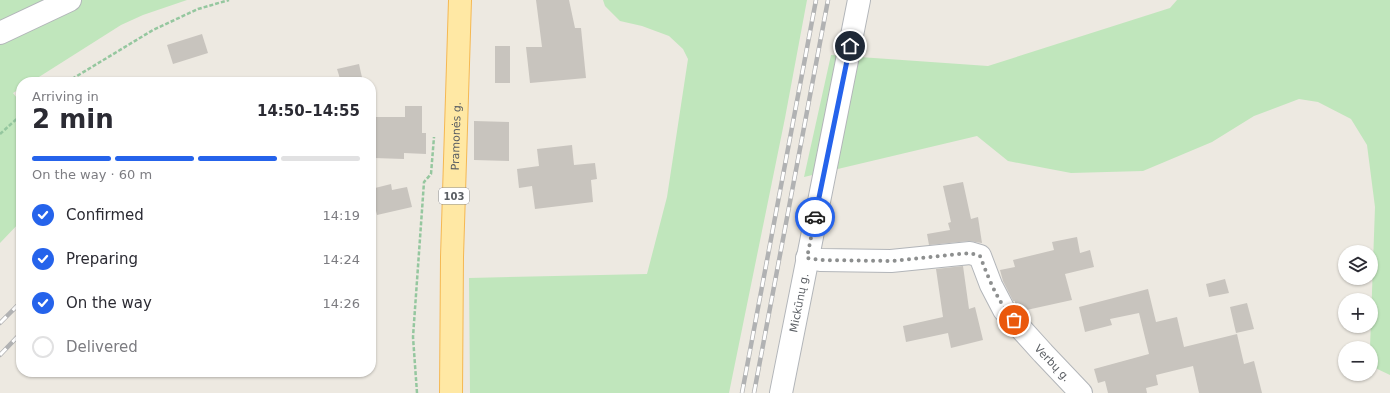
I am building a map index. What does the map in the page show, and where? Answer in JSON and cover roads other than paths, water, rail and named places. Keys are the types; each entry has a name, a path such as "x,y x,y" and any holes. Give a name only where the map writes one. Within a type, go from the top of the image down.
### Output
{"main road":[{"name":"Pramonės g.","path":"451,393 452,257 460,0"}],"street":[{"path":"0,33 70,0"},
{"name":"Mickūnų g.","path":"781,393 859,0"},
{"name":"Verbų g.","path":"807,258 820,260 891,261 970,253 980,256 991,285 1004,310 1081,393"}],"railway":[{"path":"742,393 816,0"},
{"path":"754,393 828,0"},
{"path":"0,323 16,307"},
{"path":"0,355 16,338"}]}
